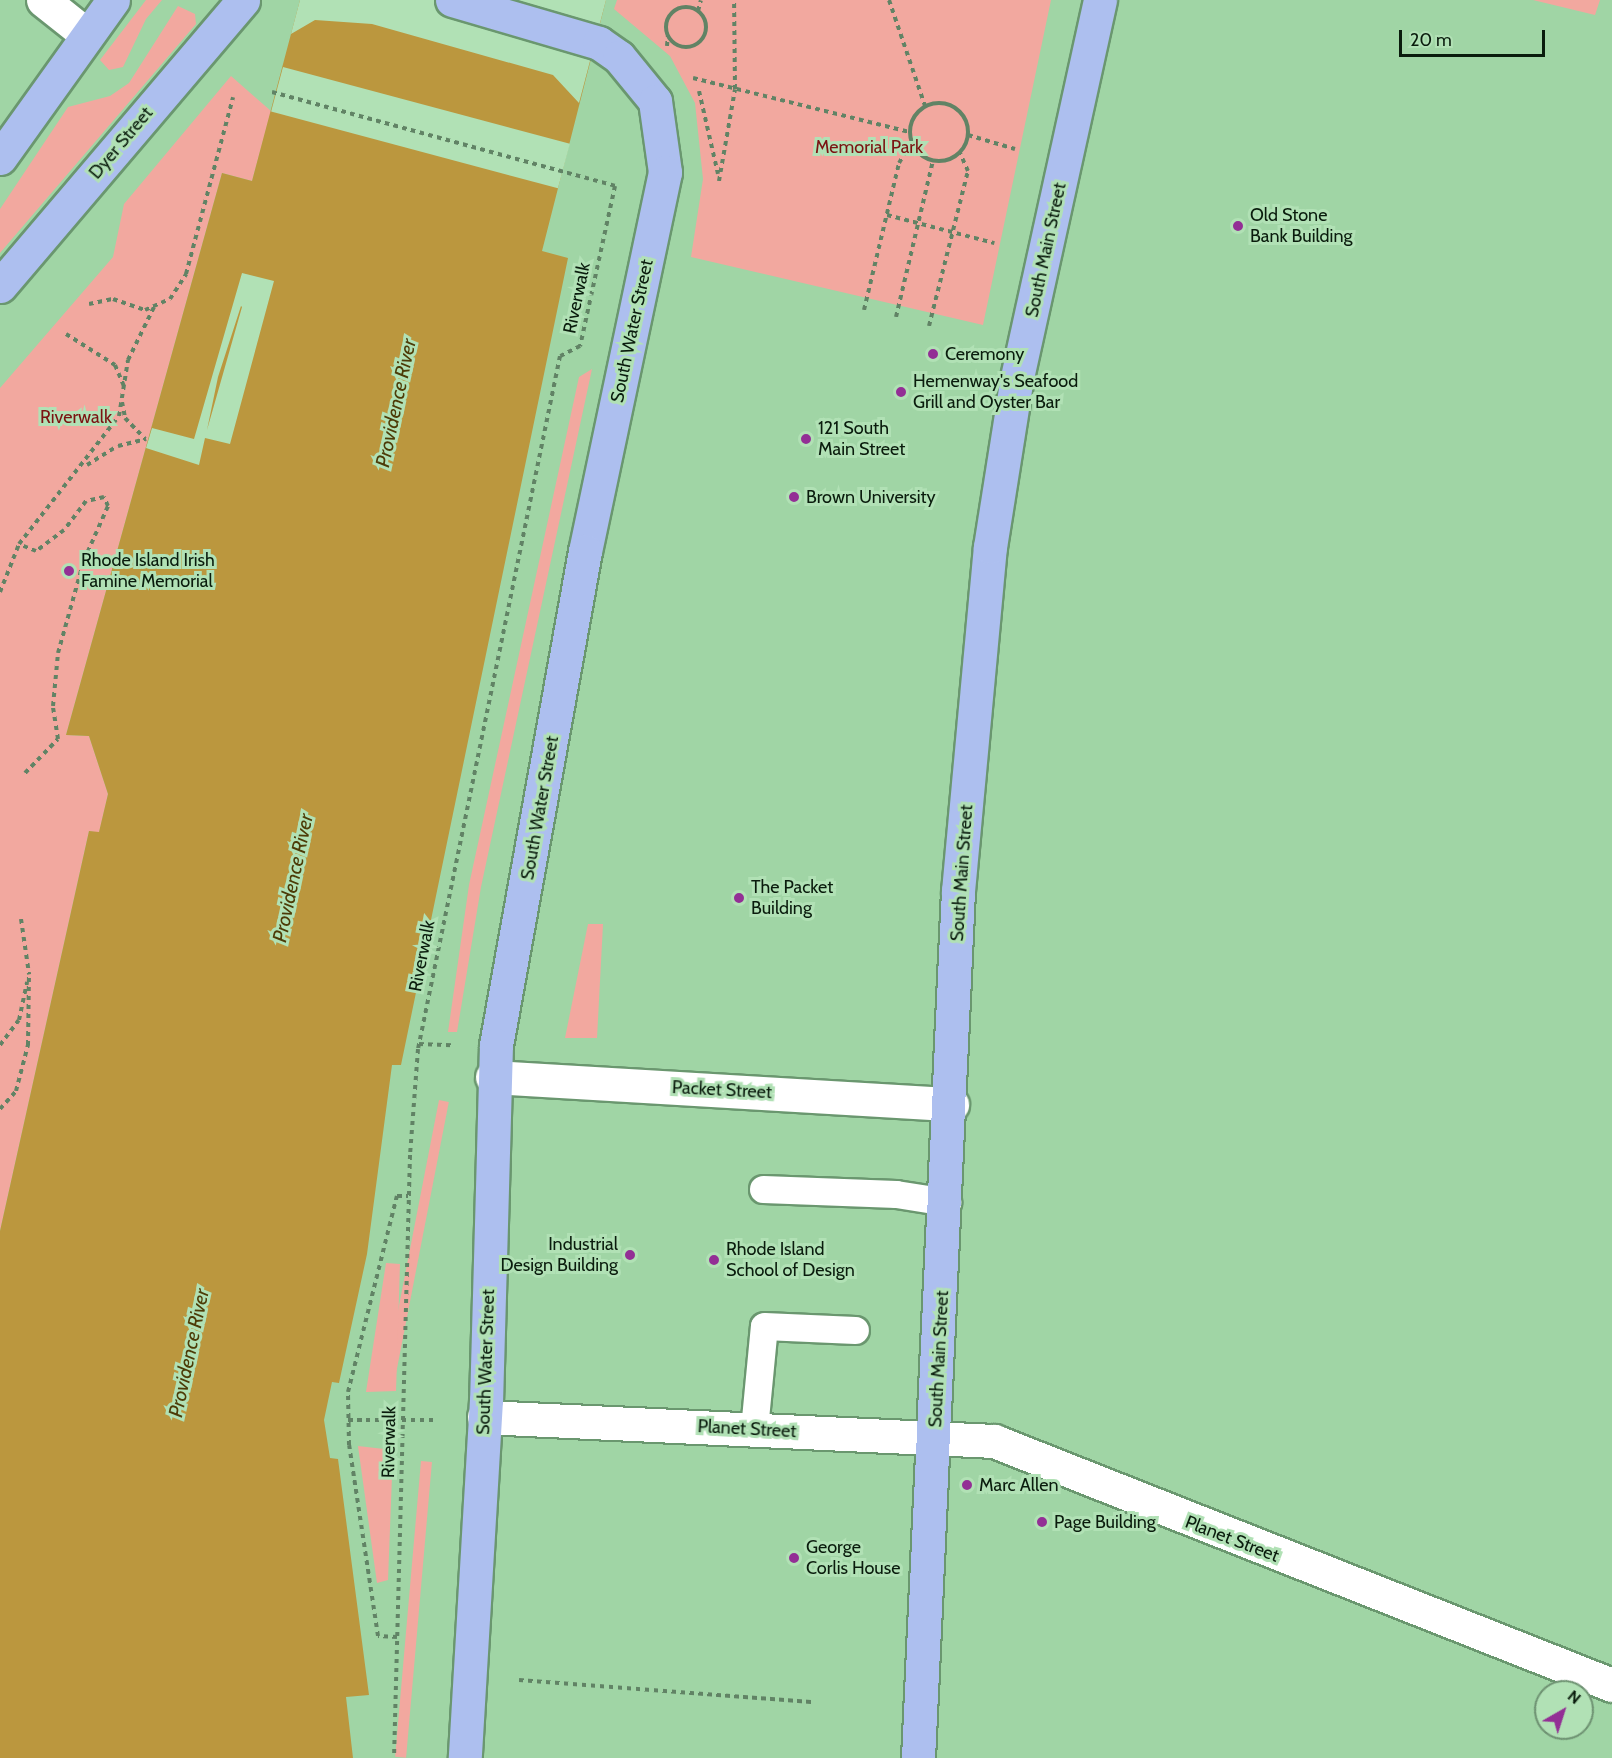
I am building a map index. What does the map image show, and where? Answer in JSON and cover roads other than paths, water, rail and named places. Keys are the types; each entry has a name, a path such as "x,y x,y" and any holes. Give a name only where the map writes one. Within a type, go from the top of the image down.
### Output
{"main road":[{"path":"0,158 113,0"},
{"name":"Dyer Street","path":"0,286 243,0"},
{"name":"South Water Street","path":"452,0 599,43 639,77 655,101 665,172 585,551 492,1077 484,1417 465,1758"},
{"name":"South Main Street","path":"918,1758 952,1104 958,891 990,547 1016,382 1100,0"}],"street":[{"path":"43,0 87,34"},
{"name":"Packet Street","path":"492,1077 952,1104"},
{"name":"Planet Street","path":"484,1417 994,1441 1159,1510 1612,1685"}],"lane":[{"path":"762,1190 896,1194 947,1202"},
{"path":"754,1429 765,1326 855,1330"}],"water":[{"name":"Providence River","path":"300,0 606,0 542,251 568,258 401,1065 392,1065 367,1254 339,1383 332,1382 324,1420 330,1458 338,1459 369,1695 346,1697 353,1758 0,1758 0,1231 89,831 99,832 108,794 89,736 66,735 222,173 252,181"}],"place":[{"name":"Old Stone Bank Building","path":"1238,226"},
{"name":"Ceremony","path":"933,354"},
{"name":"Hemenway's Seafood Grill and Oyster Bar","path":"901,392"},
{"name":"121 South Main Street","path":"806,439"},
{"name":"Brown University","path":"794,497"},
{"name":"Rhode Island Irish Famine Memorial","path":"69,571"},
{"name":"The Packet Building","path":"739,898"},
{"name":"Industrial Design Building","path":"630,1255"},
{"name":"Rhode Island School of Design","path":"714,1260"},
{"name":"Marc Allen","path":"967,1485"},
{"name":"Page Building","path":"1042,1522"},
{"name":"George Corlis House","path":"794,1558"}],"park label":[{"name":"Memorial Park","path":"869,147"},
{"name":"Riverwalk","path":"76,417"}]}
